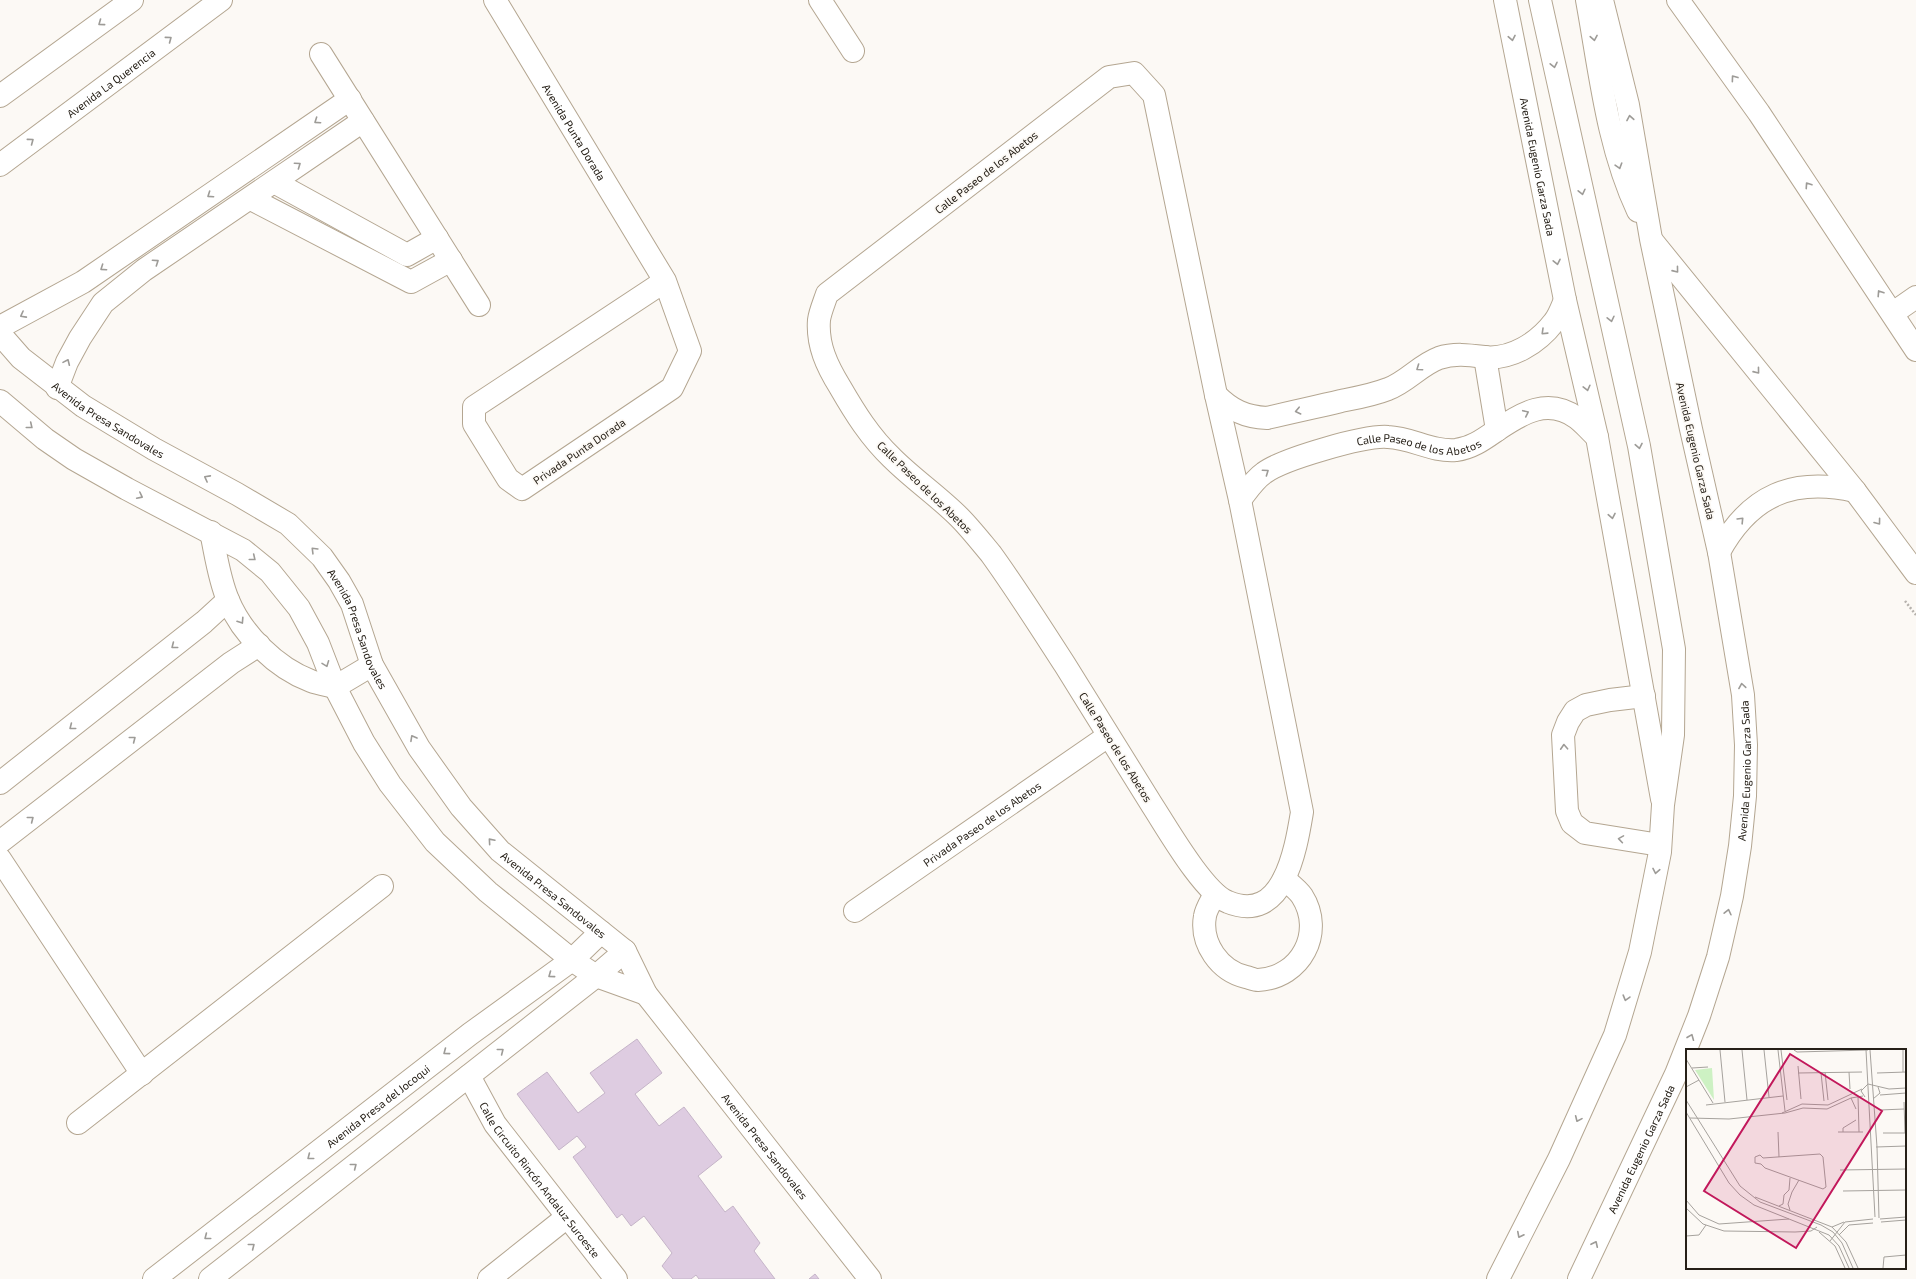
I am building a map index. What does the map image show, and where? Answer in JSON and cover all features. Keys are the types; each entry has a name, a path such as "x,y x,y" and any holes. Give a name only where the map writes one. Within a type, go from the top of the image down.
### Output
{"street":[{"path":"0,96 132,0"},
{"name":"Avenida La Querencia","path":"0,165 221,0"},
{"name":"Avenida Punta Dorada","path":"495,0 660,272"},
{"path":"820,0 854,51"},
{"name":"Avenida Eugenio Garza Sada","path":"1505,0 1565,300 1597,437 1663,805"},
{"name":"Avenida Eugenio Garza Sada","path":"1498,1279 1559,1159 1615,1035 1640,952 1660,845 1663,805 1673,735 1674,649 1639,446 1540,0"},
{"path":"1587,0 1612,141 1630,196 1651,239"},
{"name":"Avenida Eugenio Garza Sada","path":"1602,0 1628,106 1651,239 1691,429 1719,552 1743,695 1746,745 1745,796 1740,846 1732,896 1718,957 1700,1016 1686,1049"},
{"path":"1678,0 1759,113 1893,313 1916,350"},
{"path":"321,54 479,305"},
{"name":"Calle Paseo de los Abetos","path":"1134,73 1154,95 1216,395 1240,500 1302,812 1296,849 1284,880 1277,891 1266,900 1253,905 1239,906 1226,902 1215,894 1187,860 1064,664 990,554 960,518 892,458 861,422 829,369 820,346 819,319 827,294 1109,77 1134,73"},
{"path":"0,327 83,282 350,99"},
{"path":"57,388 73,350 103,303 144,270 363,121"},
{"path":"274,182 406,255 437,238"},
{"path":"250,199 411,282 451,260"},
{"name":"Avenida Eugenio Garza Sada","path":"1651,239 1855,491 1916,573"},
{"name":"Privada Punta Dorada","path":"660,272 690,351 672,388 522,490 508,479 474,424 474,407 660,272"},
{"path":"1893,313 1916,297"},
{"path":"1216,395 1226,405 1239,413 1253,417 1267,418 1377,393 1394,386 1423,365 1440,358 1463,354 1485,357 1504,356 1515,353 1536,340 1555,321 1565,300"},
{"name":"Avenida Presa Sandovales","path":"0,334 21,358 57,388 83,406 154,449 237,494 288,524 322,557 339,581 352,604 372,664 418,748 461,807 500,851 625,951 646,994 870,1279"},
{"path":"1485,357 1497,430"},
{"path":"0,401 45,439 74,459 127,489 243,550 270,572 299,608 318,643 335,687 364,743 390,784 435,842 488,892 572,960 596,976 646,994"},
{"name":"Calle Paseo de los Abetos","path":"1240,500 1259,477 1276,466 1289,460 1373,436 1387,436 1408,440 1429,447 1457,450 1485,440 1497,430 1528,411 1550,408 1564,411 1577,418 1597,437"},
{"path":"1719,552 1734,527 1750,510 1764,500 1780,493 1814,485 1834,486 1855,491"},
{"path":"211,532 218,566 228,600 241,623 259,645 293,672 312,681 335,687 372,664"},
{"path":"0,783 204,622 228,600"},
{"path":"0,842 231,663 259,645"},
{"path":"1644,696 1610,700 1586,706 1575,711 1568,722 1563,735 1567,811 1572,823 1585,833 1660,845"},
{"name":"Privada Paseo de los Abetos","path":"855,911 1108,736"},
{"path":"0,859 142,1074"},
{"path":"1215,894 1205,916 1206,939 1216,960 1235,974 1257,980 1280,975 1299,961 1310,940 1311,917 1302,895 1284,880"},
{"path":"78,1123 382,886"},
{"name":"Avenida Presa del Jocoqui","path":"154,1279 470,1034 572,960 601,932"},
{"path":"210,1279 596,976 625,951"},
{"name":"Avenida Eugenio Garza Sada","path":"1579,1279 1686,1050"},
{"name":"Calle Circuito Rincón Andaluz Suroeste","path":"469,1076 495,1124 616,1279"},
{"path":"488,1279 567,1217"}],"building":[{"path":"637,1039 662,1073 635,1094 659,1126 684,1107 722,1157 698,1176 725,1212 733,1206 760,1243 754,1251 775,1279 699,1279 696,1275 691,1279 673,1279 662,1266 672,1253 644,1216 631,1226 622,1214 617,1218 573,1157 586,1147 577,1136 559,1150 517,1094 547,1072 578,1113 605,1093 590,1073"},
{"path":"815,1274 819,1279 809,1279"}]}
